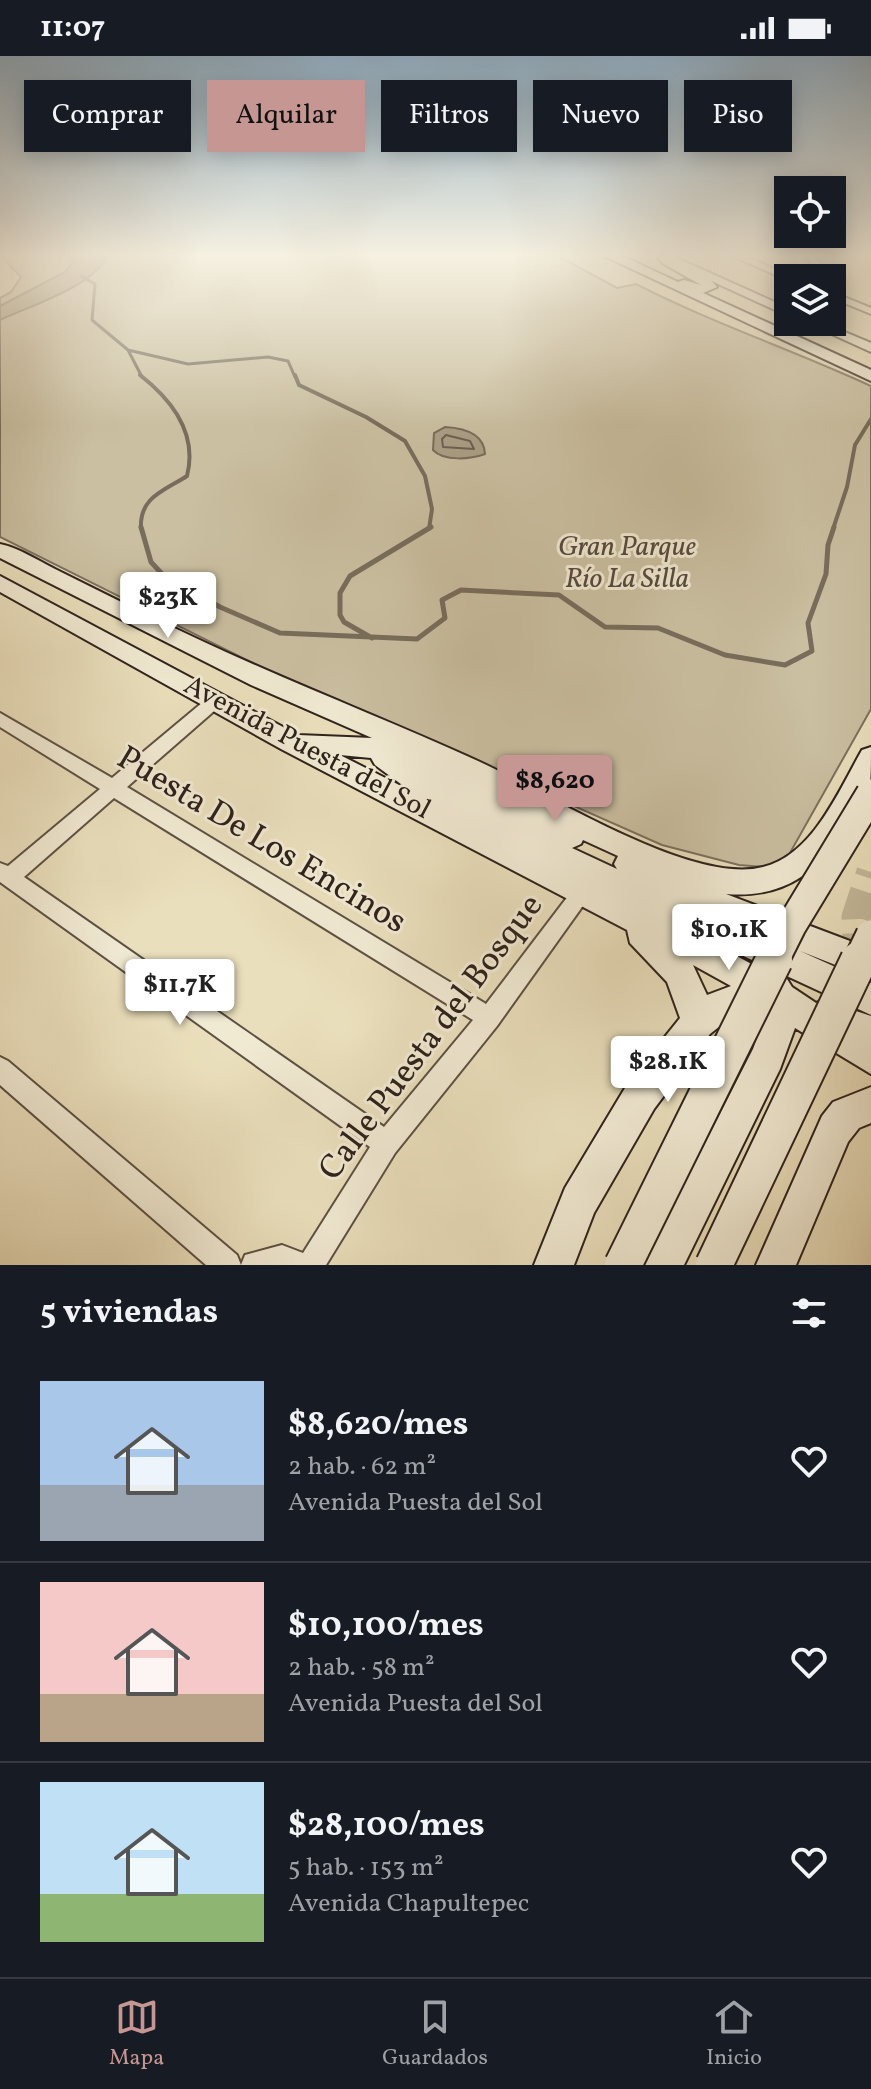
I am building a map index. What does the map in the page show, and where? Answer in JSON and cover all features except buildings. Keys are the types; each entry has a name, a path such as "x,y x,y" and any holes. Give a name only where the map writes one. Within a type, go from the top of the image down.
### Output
{"main road":[{"path":"730,311 871,376"},
{"path":"762,311 871,360"},
{"name":"Avenida Puesta del Sol","path":"0,550 331,712 397,769 435,792 582,867 731,933 864,1012"},
{"name":"Avenida Puesta del Sol","path":"0,583 290,742 622,915 735,970 776,986 864,1012"},
{"path":"169,675 177,663 202,651"},
{"path":"224,706 255,701 260,693 260,679"},
{"path":"331,712 397,735 635,850 715,880 752,883 776,876 812,853 836,822 871,757"},
{"path":"290,742 376,748 407,757 709,901 812,943"},
{"path":"623,1265 776,986 791,926 871,794"},
{"path":"797,862 793,880 796,910 812,943 864,1012"},
{"path":"622,915 685,977 698,1022"},
{"path":"663,1265 768,1057 782,1021 776,986 731,933"},
{"path":"714,1265 864,1012 871,935"},
{"path":"554,1265 579,1202 641,1096 698,1022 724,1002 776,986"},
{"path":"776,1265 835,1129 846,1115 871,1105"}],"street":[{"path":"843,336 871,348"},
{"path":"224,706 4,874 386,1144"},
{"name":"Puesta De Los Encinos","path":"0,719 489,1018"},
{"name":"Calle Puesta del Bosque","path":"311,1265 386,1144 489,1018 582,893"},
{"path":"0,1069 227,1265"},
{"path":"541,1265 579,1202"},
{"path":"255,1265 282,1258 300,1265"}],"green space":[{"name":"Gran Parque Río La Silla","path":"0,311 695,311 871,386 871,709 786,860 764,867 739,865 662,845 265,669 0,537"}],"water":[{"path":"0,311 20,311 0,320"},
{"path":"445,427 465,430 477,436 485,454 458,458 438,454 433,450 434,433"}],"waterway":[{"path":"93,311 92,320 128,350"},
{"path":"128,350 188,364 268,357 288,361 295,377"},
{"path":"128,350 142,377"},
{"path":"295,375 299,385 366,417 405,441 425,476 432,509 429,528"},
{"path":"141,527 141,518 149,502 187,476 189,460 189,446 180,419 162,395 142,377"},
{"path":"833,529 847,487 855,445 871,419"},
{"path":"141,527 151,562 163,575 220,607 280,633 370,637"},
{"path":"370,637 417,639 445,618 442,600 461,590 559,595 605,627 658,628 725,655 785,665 812,651 808,623 826,574 828,545 834,527"},
{"path":"370,637 344,622 340,615 340,593 350,576 429,528"}],"tunnel":[{"path":"858,962 856,917 871,872"},
{"path":"857,960 871,993"}]}
